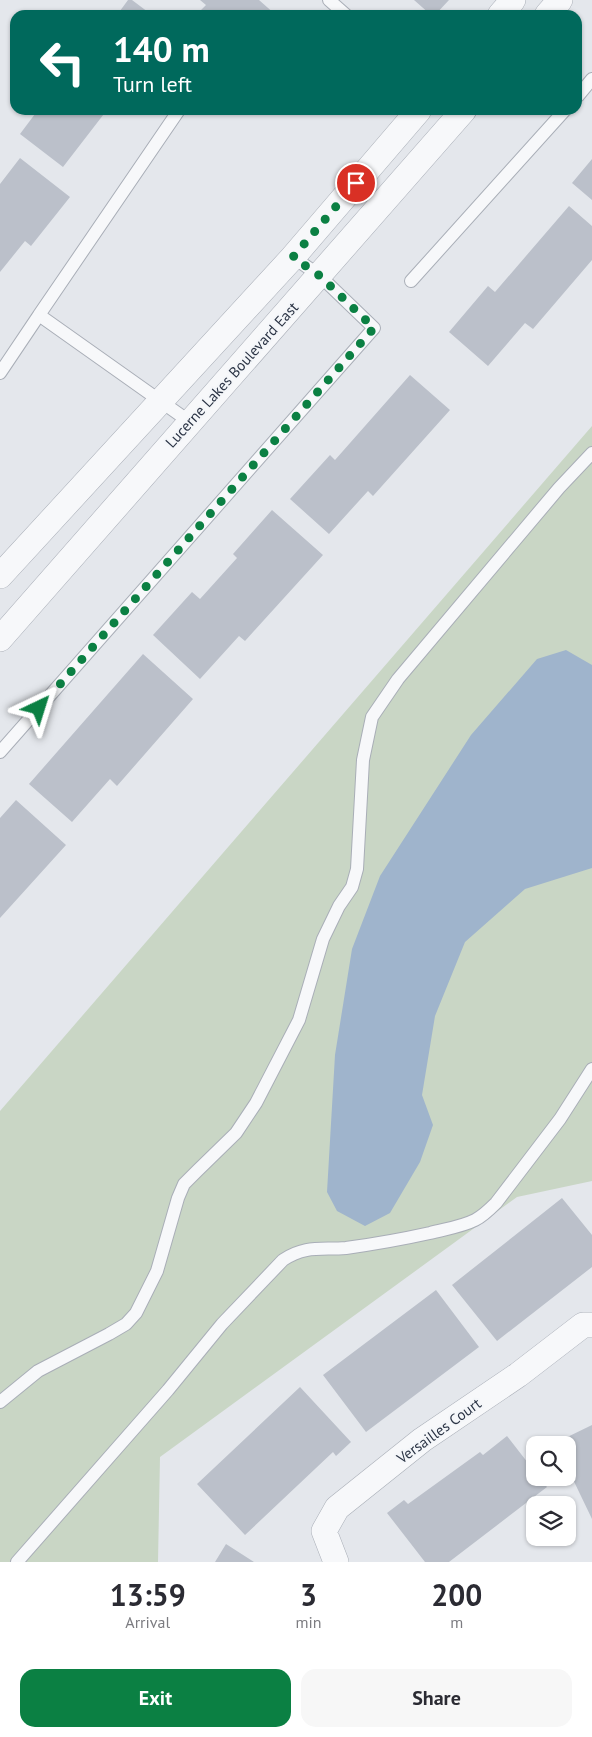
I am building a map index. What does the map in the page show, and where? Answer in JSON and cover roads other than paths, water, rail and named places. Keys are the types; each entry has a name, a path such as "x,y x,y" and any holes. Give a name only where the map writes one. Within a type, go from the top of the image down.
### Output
{"street":[{"path":"504,10 513,0"},
{"path":"551,10 560,0"},
{"path":"0,576 293,257 415,115"},
{"name":"Lucerne Lakes Boulevard East","path":"0,639 460,115"},
{"name":"Versailles Court","path":"336,1562 324,1531 337,1508 422,1440 518,1375 583,1325 592,1325"}],"lane":[{"path":"329,0 340,10"},
{"path":"582,91 592,79"},
{"path":"0,373 176,115"},
{"path":"411,281 560,115"},
{"path":"0,752 374,328 320,276 293,257"},
{"path":"39,316 190,422"},
{"path":"0,1402 38,1372 126,1324 136,1313 157,1271 178,1198 184,1184 236,1133 256,1103 299,1020 323,939 339,906 352,887 357,869 363,760 372,716 411,663 558,488 592,453"},
{"path":"17,1562 168,1390 222,1324 283,1260 295,1252 304,1249 346,1248 461,1226 487,1213 560,1119 592,1069"}],"water":[{"path":"566,650 592,665 592,868 525,889 465,942 435,1016 422,1095 433,1125 420,1162 390,1213 365,1226 337,1211 327,1192 335,1055 352,949 380,876 471,735 537,659"}]}
